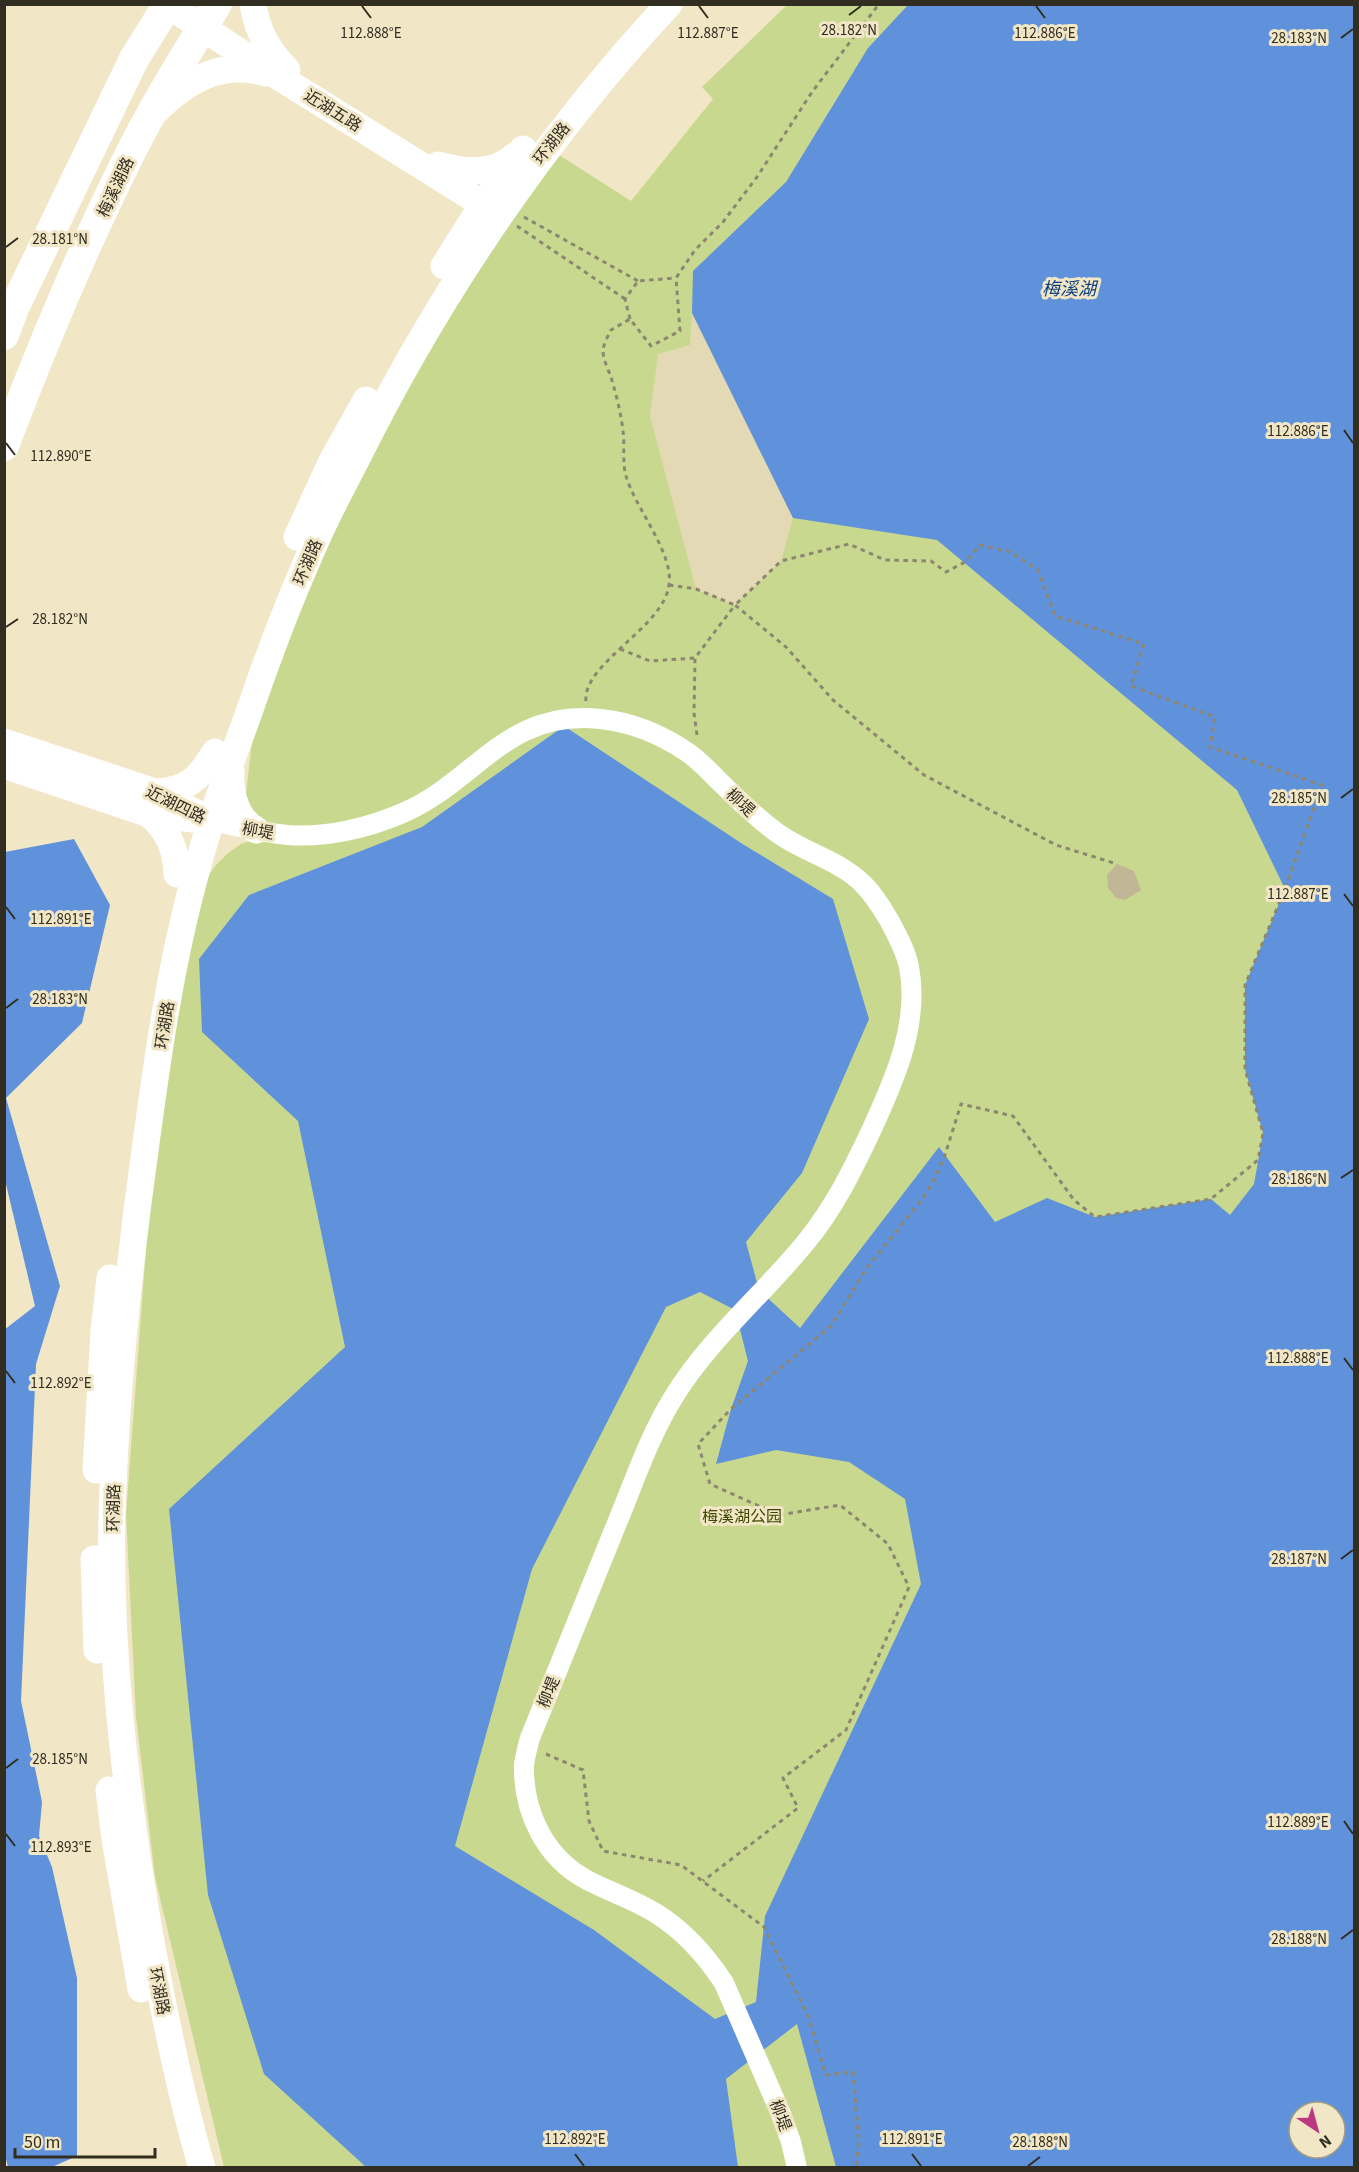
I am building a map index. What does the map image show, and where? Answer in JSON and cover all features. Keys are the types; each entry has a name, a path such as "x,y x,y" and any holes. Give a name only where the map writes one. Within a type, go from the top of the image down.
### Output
{"main road":[{"path":"253,4 263,39 284,74"},
{"name":"环湖路","path":"224,755 315,541 398,380 463,268 526,146 643,4"},
{"name":"环湖路","path":"184,2168 146,2017 115,1839 102,1719 95,1611 94,1522 97,1431 104,1342 119,1203 141,1048 154,976 269,603 332,461 446,263 494,205 541,156 594,88 669,4"},
{"path":"4,335 14,308 134,59 168,5"},
{"name":"近湖五路","path":"168,5 203,14 284,74 494,205"},
{"name":"梅溪湖路","path":"4,446 67,289 124,166 203,14"},
{"path":"149,118 167,100 189,84 218,71 240,67 284,74"},
{"path":"435,168 474,172 494,168 510,160 526,146"},
{"path":"435,168 454,202 457,215 456,230 446,263"},
{"name":"近湖四路","path":"4,742 152,803"},
{"path":"224,755 231,778 235,805 247,825 256,830 227,838 186,874 152,803 167,792 186,786 224,755"},
{"name":"近湖四路","path":"4,765 201,818"},
{"name":"环湖路","path":"186,874 171,985 152,1095 129,1273 117,1402 112,1518 114,1620 121,1731 129,1801 161,1999 202,2168"}],"street":[{"name":"柳堤","path":"201,818 288,835 324,834 383,820 407,811 434,796 506,741 541,724 570,718 590,718 628,724 652,733 687,752 741,803 780,835 848,872 864,886 888,919 898,938 909,964 912,1010 893,1082 845,1186 827,1215 805,1244 730,1324 693,1368 672,1399 656,1430 528,1746 524,1762 525,1790 531,1816 552,1852 585,1879 658,1915 687,1938 712,1966 734,2005 781,2114 791,2142 796,2168"}],"path":[{"path":"494,205 625,299 630,319 651,346 680,332 676,278 695,249 723,222 750,186 812,92 879,4"},
{"path":"494,205 638,281 676,278"},
{"path":"625,299 638,281"},
{"path":"590,718 585,697 590,682 663,604 669,585 666,558 626,475 623,430 614,386 603,350 611,330 630,319"},
{"path":"701,763 694,713 695,658 735,605 781,561 849,544 885,560 932,561 946,572 964,562 980,545 1011,552 1038,570 1054,616 1144,644 1131,686 1215,717 1210,747 1322,785 1285,889 1245,985 1245,1069 1263,1133 1258,1160 1210,1199 1095,1216 1074,1200 1014,1116 961,1104 945,1155 934,1180 923,1198 866,1269 831,1326 731,1409 698,1444 710,1484 779,1515 840,1505 888,1544 909,1587 846,1730 783,1778 798,1808 703,1881"},
{"path":"669,585 696,589 735,605 786,647 833,700 924,775 1056,845 1117,864"},
{"path":"620,649 650,661 695,658"},
{"path":"528,1746 583,1770 589,1821 603,1851 681,1865 764,1927 808,2016 826,2075 852,2072 859,2143 856,2168"}],"green space":[{"name":"梅溪湖","path":"787,5 1354,5 1354,2167 224,2167 155,1877 136,1717 126,1514 149,1209 183,970 207,878 228,853 241,844 253,840 251,809 246,794 252,742 317,564 432,342 556,153 631,201 713,99 702,87"}],"sand":[{"path":"692,313 793,518 781,561 735,605 696,589 650,416 658,354 690,345"}],"water":[{"name":"梅溪湖","path":"908,5 1354,5 1354,2167 836,2167 797,2024 726,2079 738,2167 366,2167 264,2074 208,1895 169,1509 345,1347 298,1121 202,1032 199,959 249,895 422,827 564,726 741,843 833,899 869,1019 802,1173 746,1242 759,1290 800,1328 939,1147 995,1222 1047,1198 1095,1217 1211,1199 1230,1215 1254,1184 1263,1133 1245,1069 1245,985 1285,889 1237,790 937,540 793,518 692,313 693,271 786,182 868,48","holes":["700,1292 735,1310 748,1361 731,1409 716,1464 776,1450 849,1462 905,1499 921,1584 765,1916 756,2002 715,2019 594,1930 455,1846 532,1569 666,1307"]},
{"path":"74,839 110,905 82,1023 6,1098 60,1286 36,1364 21,1701 42,1802 39,1836 52,1867 77,1978 77,2156 52,2167 8,2167 4,2152 4,1330 35,1306 5,1180 5,852"}],"building":[{"path":"1117,864 1134,871 1141,890 1125,900 1116,898 1108,888 1107,875"}],"park label":[{"name":"梅溪湖公园","path":"742,1516"}]}
